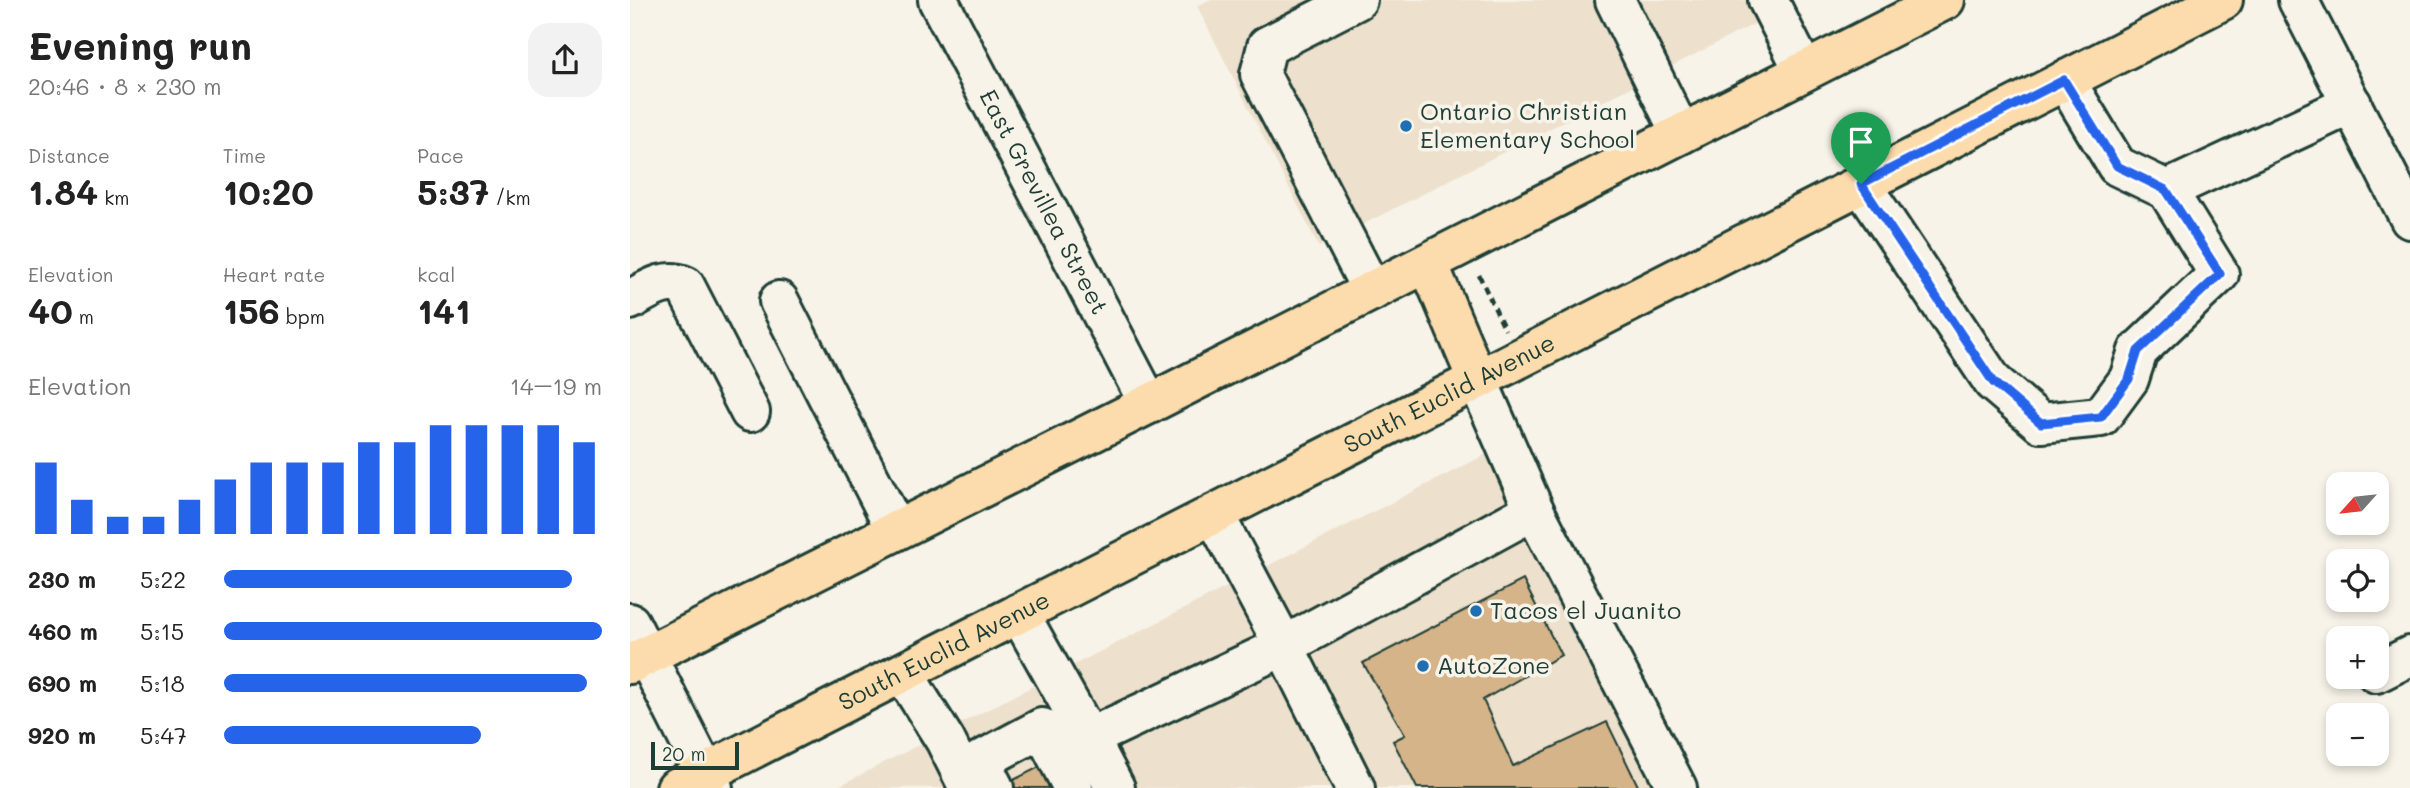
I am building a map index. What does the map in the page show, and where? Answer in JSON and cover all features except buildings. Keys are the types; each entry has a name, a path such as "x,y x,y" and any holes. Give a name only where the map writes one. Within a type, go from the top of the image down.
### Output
{"main road":[{"name":"South Euclid Avenue","path":"698,783 1019,613 2223,0"},
{"path":"635,648 896,530 1149,404 1804,71 1926,4"},
{"path":"1428,262 1478,379"}],"street":[{"name":"East Grevillea Street","path":"938,0 1149,404"},
{"path":"1357,0 1267,46 1260,74 1372,291"},
{"path":"1615,0 1681,134"},
{"path":"1768,0 1804,71"},
{"path":"2298,0 2410,219"},
{"path":"1861,184 1993,382 2041,423 2101,417 2129,379 2138,351 2220,274 2166,190 2117,166 2064,80"},
{"path":"2166,190 2352,104"},
{"path":"630,300 675,281 685,286 750,412"},
{"path":"779,301 896,530"},
{"path":"1478,379 1534,510 1677,788"},
{"path":"1089,738 1284,646 1534,510"},
{"path":"1214,514 1355,788"},
{"path":"1019,613 1115,788"},
{"path":"635,648 698,783"},
{"path":"2389,666 2410,656"},
{"path":"903,673 945,740 964,784"},
{"path":"964,784 980,761 1042,728 1073,788"}],"path":[{"path":"1474,265 1506,332"}],"shaded area":[{"name":"Ontario Christian Elementary School","path":"1209,0 1793,0 1795,3 1319,247 1197,6"},
{"path":"1518,438 1700,788 835,788 1072,666"}],"place":[{"name":"Ontario Christian Elementary School","path":"1406,126"},
{"name":"Tacos el Juanito","path":"1476,611"},
{"name":"AutoZone","path":"1423,666"}],"route":[{"path":"2064,80 2117,166 2166,190 2220,274 2138,351 2129,379 2101,417 2041,423 1993,382 1861,184 2064,80"}]}
